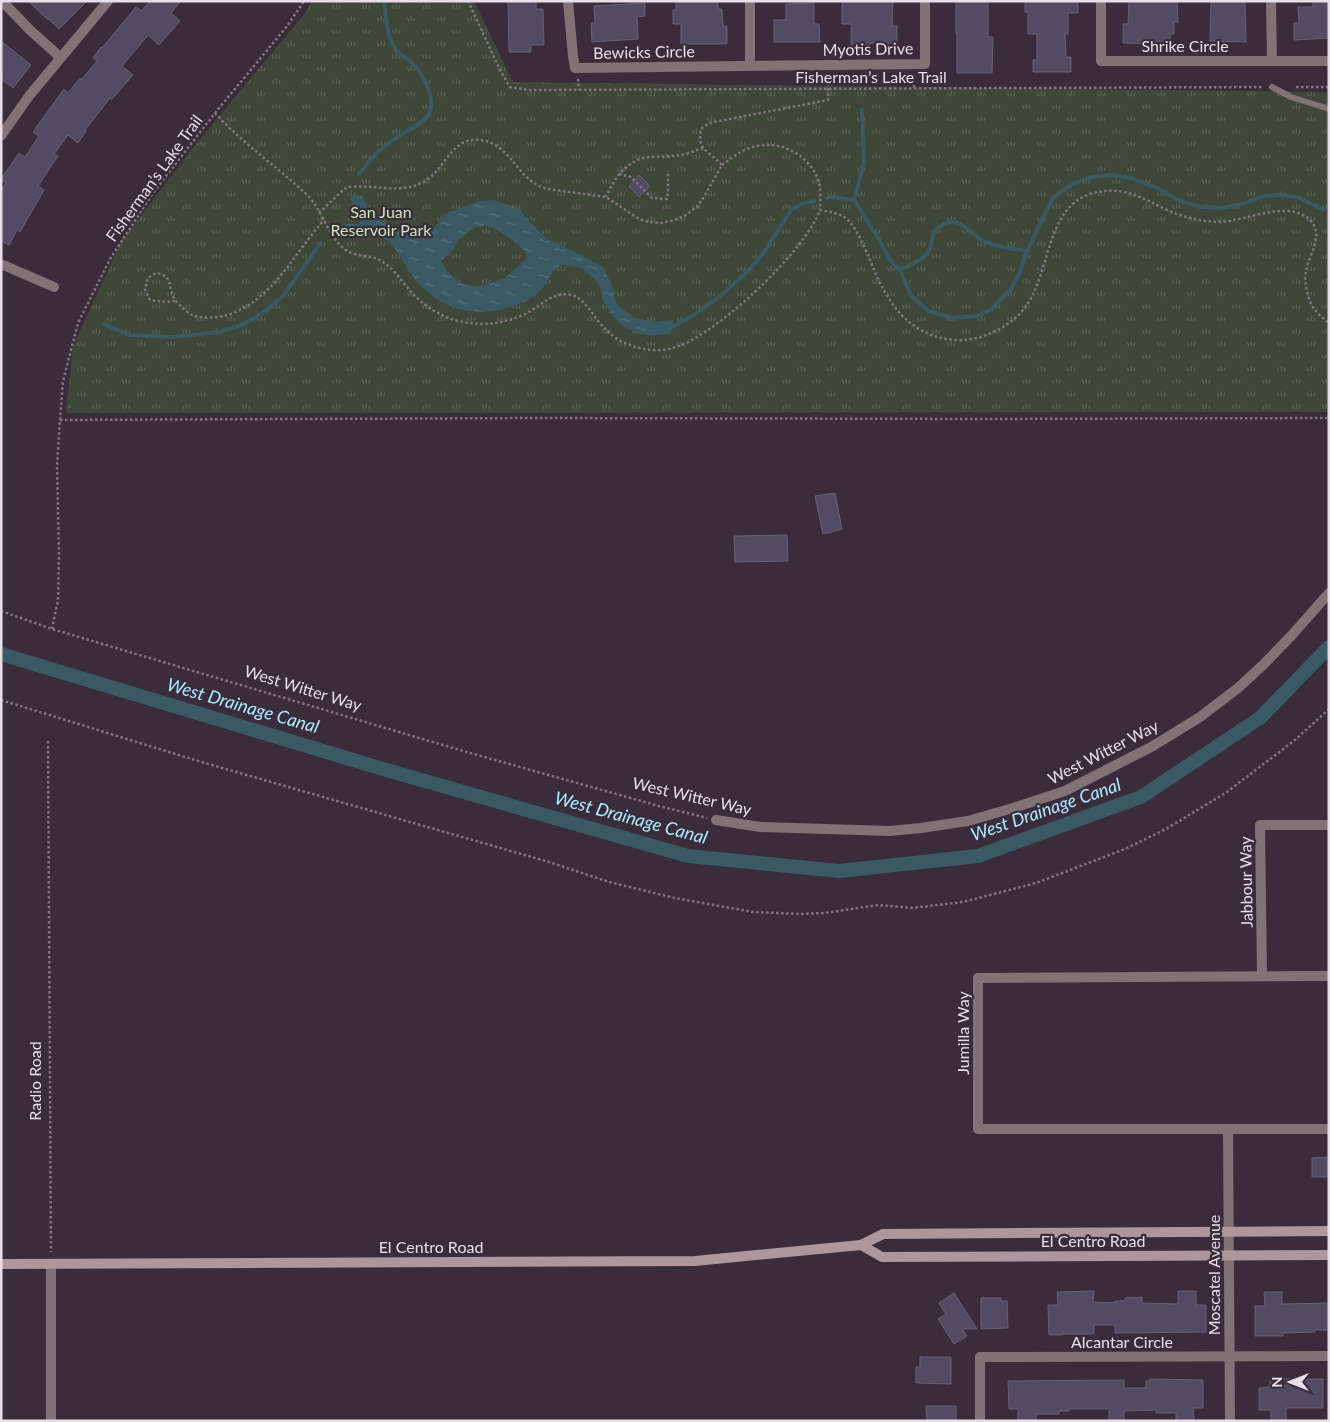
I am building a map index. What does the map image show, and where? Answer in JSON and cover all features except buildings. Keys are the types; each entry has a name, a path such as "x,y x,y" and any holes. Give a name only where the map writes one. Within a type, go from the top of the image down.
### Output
{"main road":[{"name":"El Centro Road","path":"1,1264 695,1260 861,1245 883,1234 1329,1231"},
{"name":"El Centro Road","path":"861,1245 882,1257 1329,1255"}],"street":[{"path":"2,1 60,57"},
{"path":"1,136 29,96 108,1"},
{"name":"Bewicks Circle","path":"568,1 573,56 576,68 750,65"},
{"path":"750,1 750,65"},
{"name":"Myotis Drive","path":"750,65 925,64 925,1"},
{"name":"Shrike Circle","path":"1101,1 1102,61 1329,61"},
{"path":"1271,1 1272,61"},
{"path":"1,264 54,287"},
{"name":"West Witter Way","path":"716,820 760,827 890,831 968,821 1065,791 1153,746 1200,717 1238,688 1263,665 1329,593"},
{"name":"Jabbour Way","path":"1262,976 1260,825 1329,825"},
{"name":"Jumilla Way","path":"1228,1130 978,1129 978,978 1329,976"},
{"path":"1228,1130 1329,1129"},
{"name":"Moscatel Avenue","path":"1228,1130 1230,1421"},
{"path":"51,1264 51,1421"},
{"name":"Alcantar Circle","path":"980,1421 980,1357 1329,1356"}],"lane":[{"path":"1272,87 1291,97 1329,108"}],"path":[{"name":"Fisherman’s Lake Trail","path":"52,629 58,600 57,466 63,381 78,323 110,258 153,193 215,113 288,25 304,1"},
{"name":"Fisherman’s Lake Trail","path":"468,1 500,70 510,87 528,90 1329,87"},
{"path":"914,80 914,88"},
{"path":"579,82 579,90"},
{"path":"722,165 703,148 700,141 701,130 709,123 828,100 828,89"},
{"path":"215,113 227,126 309,198 345,250 383,262 393,270 412,293 436,312 452,320 469,323 489,324 505,322 524,315 558,295 571,295 577,297 603,327 616,338 634,347 655,350 678,346 692,340 714,326 746,300 777,270 802,241 820,210 820,199 818,182 812,168 804,158 794,151 774,146 754,146 742,151 722,165 697,207 686,215 661,223 649,222 639,219 606,197 548,189 539,186 532,182 504,151 495,144 478,140 462,143 453,149 436,171 421,183 404,188 349,187 344,189 319,212"},
{"path":"606,197 613,182 630,164 647,158 683,155 703,148"},
{"path":"619,174 631,177 652,198 667,199 668,171"},
{"path":"820,210 838,214 848,220 857,232 887,297 898,312 911,324 926,333 940,338 958,340 976,338 1006,326 1026,307 1036,288 1062,216 1078,199 1104,191 1121,191 1134,194 1171,212 1208,222 1223,222 1274,211 1287,211 1300,214 1310,220 1316,229 1316,239 1306,271 1305,284 1314,309 1329,323"},
{"path":"175,301 150,300 145,290 148,278 156,273 168,277 175,301 191,315 213,318 234,313 250,305 268,290 324,220"},
{"path":"60,420 1329,418"},
{"name":"West Witter Way","path":"1,611 52,629 463,751 716,820"},
{"path":"1,700 198,761 549,862 608,882 675,898 753,912 801,914 825,913 878,905 912,908 963,902 1036,883 1125,850 1166,829 1226,792 1295,740 1329,709"},
{"name":"Radio Road","path":"48,741 51,1264"}],"green space":[{"name":"San Juan Reservoir Park","path":"312,1 474,1 513,82 1329,92 1329,412 66,413 73,346 121,242 195,145 306,12"},
{"path":"679,174 680,189 657,189 657,175"}],"water":[{"path":"354,195 362,196 372,213 376,216 405,233 419,236 430,233 443,218 444,214 480,201 494,200 521,210 524,216 547,239 603,267 615,292 614,298 618,306 635,318 656,322 673,320 671,333 660,335 640,334 624,326 610,312 603,300 601,289 591,276 582,269 573,266 561,265 558,267 545,285 534,295 527,301 513,306 484,312 470,311 444,303 432,296 421,286 394,248 381,236 362,232 350,232 345,236 341,235 339,227 346,224 359,224 362,218 357,214 350,198","holes":["486,226 518,245 527,254 526,259 505,278 479,286 462,284 446,270 441,261 454,249 457,241 468,232 477,227"]}],"waterway":[{"path":"359,174 382,148 424,120 430,111 430,96 424,80 416,67 396,50 390,38 384,1"},
{"path":"862,110 864,162 854,200 889,259 900,270 911,296 929,311 953,318 977,316 992,309 1010,290 1019,274 1027,251 1053,198 1075,183 1092,177 1113,175 1131,178 1157,188 1180,201 1200,207 1223,208 1243,204 1263,196 1280,195 1297,197 1324,210"},
{"path":"827,198 854,200"},
{"path":"672,327 694,315 725,292 763,254 791,210 802,204 814,201"},
{"path":"900,270 924,257 929,251 934,233 946,223 959,223 985,242 1001,247 1027,251"},
{"path":"104,324 129,335 173,337 220,332 244,324 264,312 283,296 320,244"},
{"name":"West Drainage Canal","path":"1,654 383,769 688,856 839,871 978,856 1141,797 1260,718 1329,647"}]}
